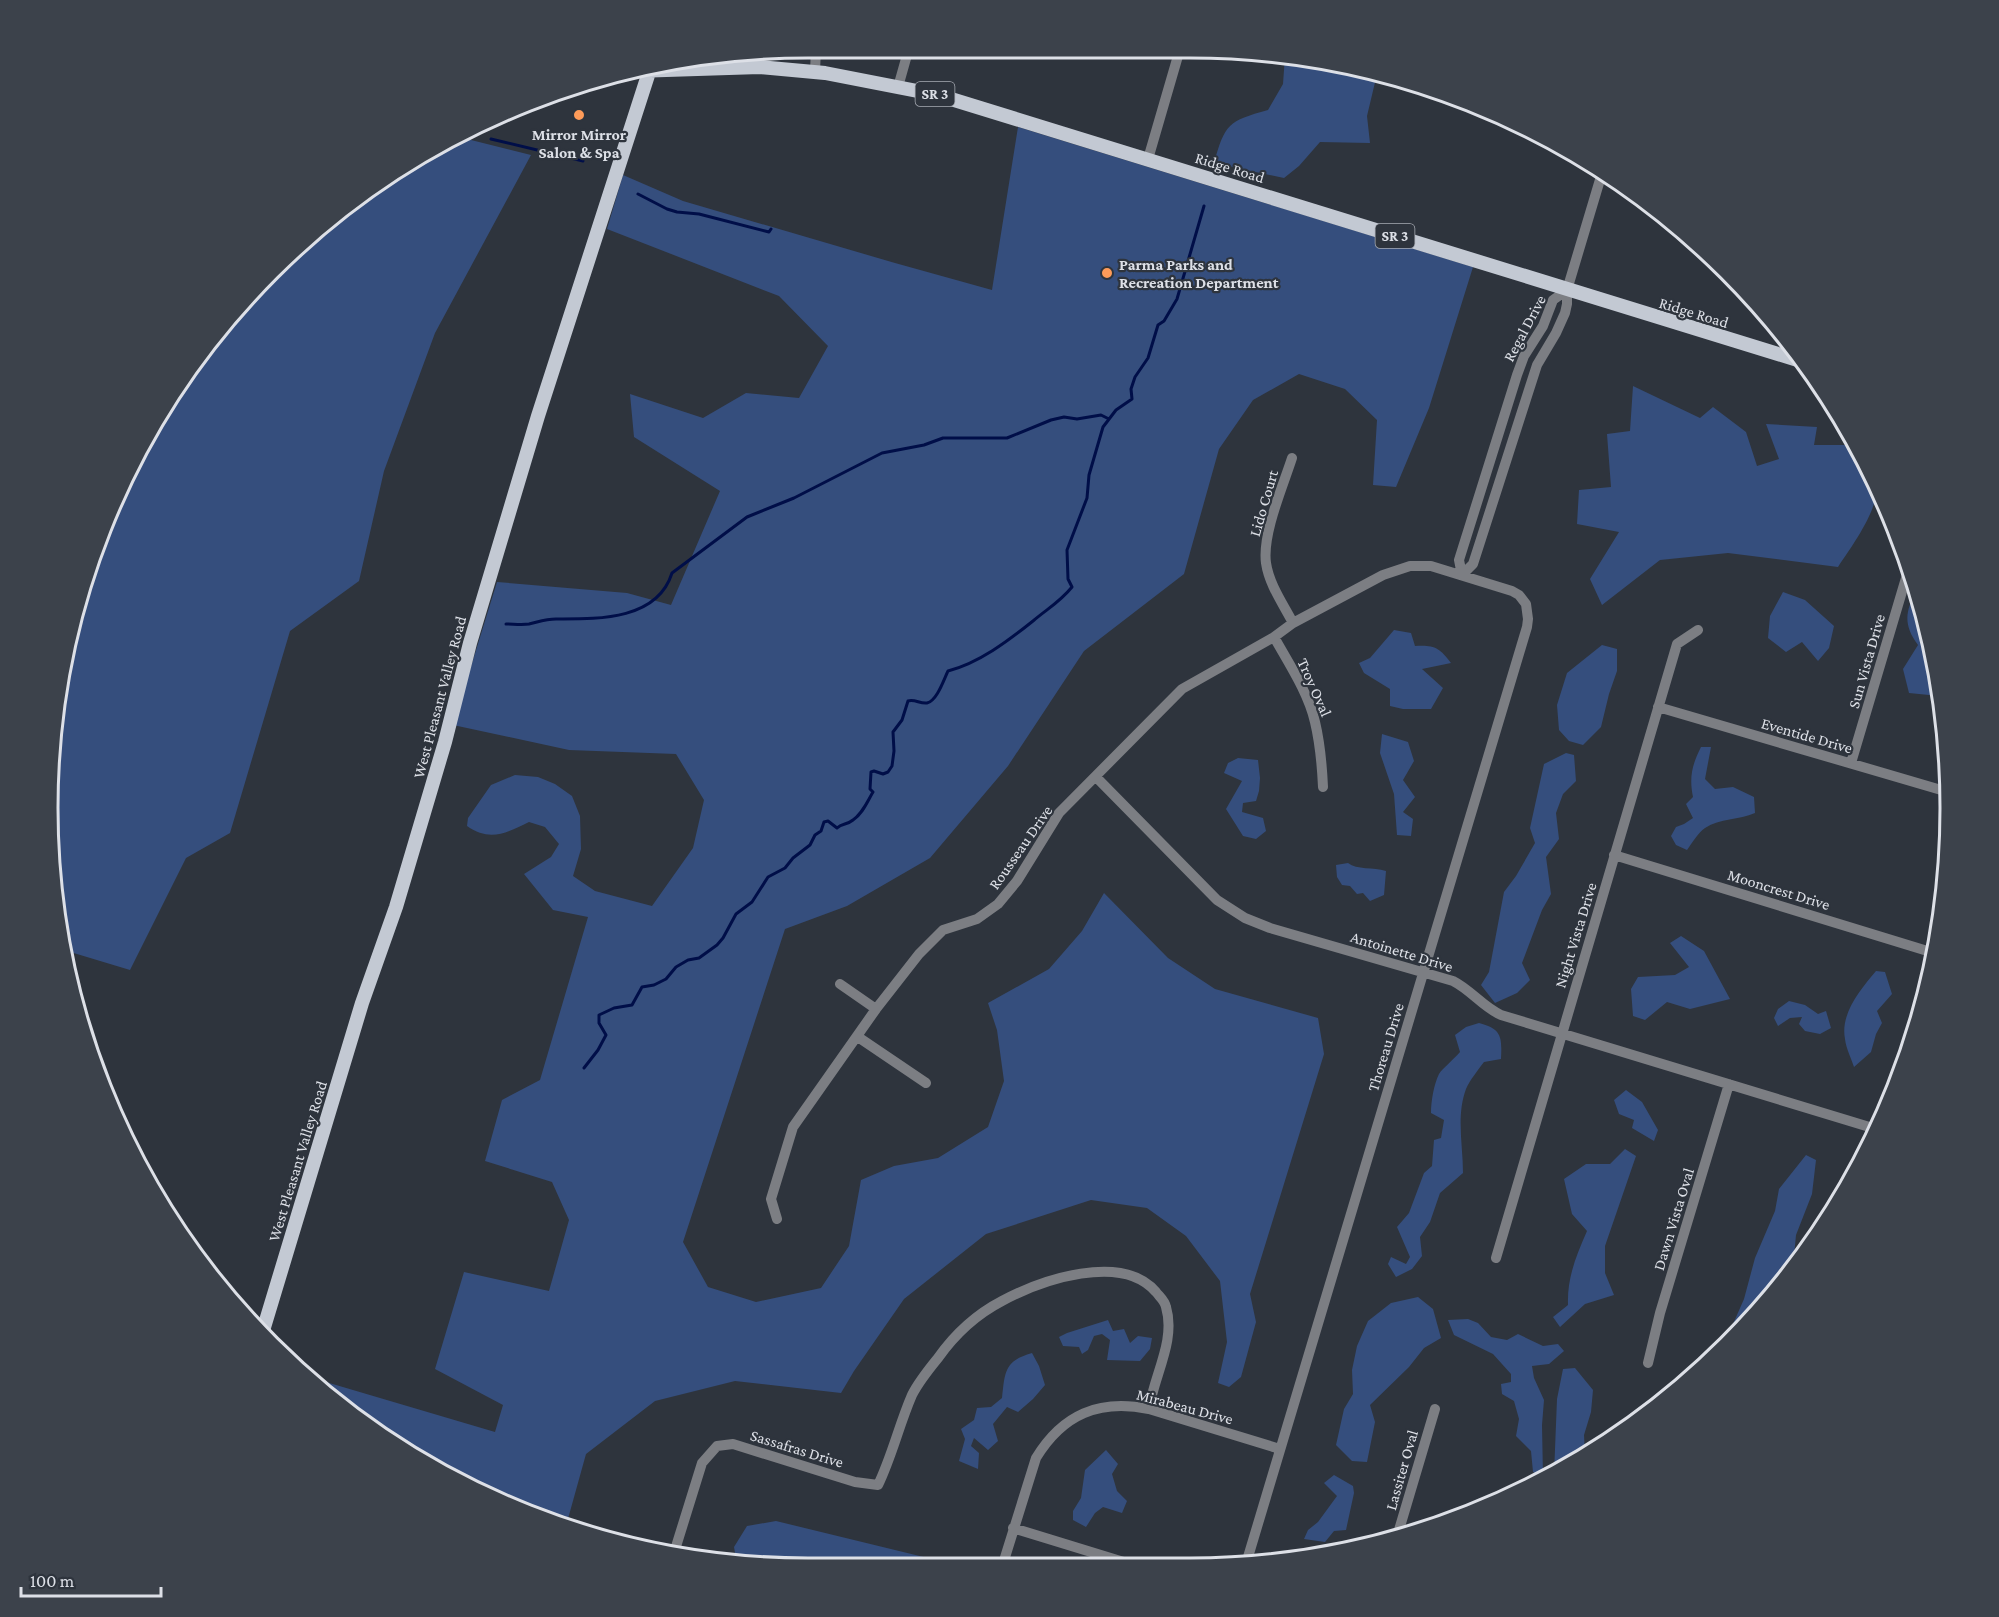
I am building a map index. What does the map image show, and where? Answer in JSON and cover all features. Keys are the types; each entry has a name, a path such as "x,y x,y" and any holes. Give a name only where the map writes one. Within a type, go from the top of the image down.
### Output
{"main road":[{"name":"Ridge Road","path":"687,69 760,67 815,72 938,95 1791,359"},
{"name":"West Pleasant Valley Road","path":"265,1325 362,1003 399,896 445,742 468,651 642,78"}],"street":[{"path":"815,72 816,58"},
{"path":"897,87 906,58"},
{"path":"1148,159 1177,58"},
{"path":"1567,290 1600,180"},
{"name":"Regal Drive","path":"1462,575 1459,560 1524,356 1543,326 1553,300 1567,290"},
{"name":"Regal Drive","path":"1462,575 1473,564 1537,365 1565,313 1568,304 1567,290"},
{"path":"1508,406 1522,410"},
{"name":"Lido Court","path":"1292,458 1266,539 1266,563 1275,589 1293,623"},
{"name":"Rousseau Drive","path":"777,1219 771,1198 793,1127 876,1010 919,954 943,930 977,919 998,904 1017,881 1059,813 1182,690 1274,637 1293,623 1383,575 1410,566 1431,566 1462,575"},
{"name":"Thoreau Drive","path":"1248,1556 1528,619 1526,604 1519,595 1504,587 1462,575"},
{"name":"Sun Vista Drive","path":"1851,763 1905,581"},
{"name":"Night Vista Drive","path":"1496,1258 1677,644 1698,630"},
{"name":"Troy Oval","path":"1274,637 1306,696 1315,720 1322,760 1323,787"},
{"name":"Eventide Drive","path":"1658,707 1940,789"},
{"name":"Antoinette Drive","path":"1096,777 1217,900 1245,918 1270,928 1424,971 1464,987 1492,1011 1502,1015 1869,1128"},
{"name":"Mooncrest Drive","path":"1614,855 1927,950"},
{"path":"840,984 876,1010"},
{"path":"858,1037 926,1083"},
{"name":"Dawn Vista Oval","path":"1647,1363 1729,1084"},
{"name":"Sassafras Drive","path":"676,1546 702,1463 717,1446 733,1444 855,1482 878,1485 912,1394 938,1357 970,1321 1003,1300 1038,1285 1075,1275 1113,1271 1140,1278 1153,1289 1166,1304 1170,1325 1149,1409"},
{"name":"Mirabeau Drive","path":"1005,1558 1036,1458 1047,1441 1062,1426 1074,1417 1093,1409 1112,1405 1149,1409 1280,1449"},
{"name":"Lassiter Oval","path":"1399,1529 1435,1409"},
{"path":"1013,1528 1111,1558"}],"shaded area":[{"path":"1284,65 1375,82 1367,116 1370,143 1320,142 1299,166 1284,178 1214,163 1221,140 1230,126 1244,117 1268,110 1283,84"},
{"path":"1018,127 1473,267 1429,408 1396,487 1373,485 1377,420 1345,389 1299,374 1253,400 1219,449 1184,574 1084,651 1008,766 930,858 847,906 785,929 683,1242 708,1287 756,1302 821,1288 849,1246 861,1180 894,1166 938,1158 988,1127 1004,1081 997,1030 988,1003 1049,969 1082,931 1104,893 1168,958 1215,989 1318,1018 1324,1054 1250,1294 1256,1322 1241,1377 1229,1387 1218,1383 1227,1342 1220,1281 1186,1236 1147,1208 1091,1200 986,1234 904,1299 841,1393 735,1381 655,1401 586,1454 567,1519 477,1481 433,1458 352,1404 326,1382 495,1432 503,1405 435,1369 464,1272 549,1291 569,1220 552,1182 485,1161 502,1100 540,1080 588,917 553,910 524,874 551,857 559,844 545,827 529,822 491,835 475,831 467,826 468,818 491,785 515,775 538,777 555,784 572,796 580,816 581,849 573,876 595,891 652,906 693,848 704,800 676,754 569,750 453,725 497,582 627,593 671,605 720,491 634,437 630,394 703,418 746,393 799,398 828,346 779,296 607,229 623,175 683,201 992,290"},
{"path":"470,140 531,155 435,333 384,471 359,581 290,631 230,833 186,858 130,970 73,953 60,858 58,808 65,711 84,614 98,567 136,477 159,433 213,352 278,278 352,213 433,159"},
{"path":"1633,386 1700,418 1713,407 1746,432 1757,466 1779,459 1766,424 1817,427 1814,445 1846,445 1874,503 1864,526 1838,567 1728,553 1660,560 1602,605 1590,579 1619,532 1577,524 1579,490 1611,487 1607,434 1630,431"},
{"path":"1783,592 1805,600 1834,626 1829,648 1818,661 1802,642 1786,652 1768,638 1770,616"},
{"path":"1911,602 1931,695 1909,693 1903,669 1918,645 1908,624"},
{"path":"1394,630 1411,633 1415,646 1436,648 1451,663 1422,669 1443,688 1431,709 1403,709 1390,706 1390,689 1364,673 1359,663 1370,658"},
{"path":"1602,645 1617,649 1617,671 1601,727 1583,745 1569,741 1559,730 1557,705 1567,673"},
{"path":"1382,734 1408,742 1414,761 1403,780 1415,797 1403,812 1413,819 1411,836 1397,835 1394,794 1380,753"},
{"path":"1701,747 1711,747 1705,779 1715,789 1733,787 1754,797 1755,813 1705,828 1687,850 1676,845 1671,836 1676,827 1693,818 1686,804 1693,797 1692,771"},
{"path":"1566,753 1574,755 1576,781 1563,794 1556,813 1559,839 1546,857 1551,894 1542,910 1522,963 1530,980 1517,993 1495,1003 1481,985 1489,972 1504,892 1535,843 1530,828 1544,764"},
{"path":"1238,758 1258,760 1260,778 1256,801 1243,803 1242,812 1263,818 1266,831 1256,839 1243,836 1226,809 1242,781 1224,773 1228,763"},
{"path":"1348,863 1356,867 1386,871 1384,895 1370,901 1363,893 1357,894 1350,886 1342,885 1337,877 1336,865"},
{"path":"1681,936 1704,951 1730,999 1690,1009 1667,1002 1645,1020 1633,1016 1631,989 1638,977 1675,975 1689,967 1670,943"},
{"path":"1876,971 1885,972 1892,994 1877,1011 1882,1023 1871,1052 1854,1067 1846,1042 1844,1029 1846,1020 1853,1002"},
{"path":"1789,1001 1805,1005 1818,1014 1826,1011 1831,1028 1820,1034 1805,1031 1799,1024 1802,1017 1790,1018 1778,1026 1774,1018 1778,1009"},
{"path":"1479,1023 1492,1028 1499,1035 1501,1059 1484,1062 1466,1089 1461,1110 1463,1173 1440,1193 1430,1222 1420,1237 1422,1256 1412,1269 1396,1277 1388,1264 1391,1257 1406,1264 1410,1257 1397,1227 1409,1213 1424,1173 1432,1166 1434,1140 1441,1138 1444,1120 1431,1113 1436,1083 1439,1074 1460,1052 1455,1035 1466,1027"},
{"path":"1626,1090 1642,1102 1658,1130 1654,1141 1632,1128 1634,1120 1619,1114 1614,1100"},
{"path":"1625,1149 1636,1156 1605,1246 1605,1273 1614,1295 1585,1304 1560,1327 1553,1317 1568,1305 1571,1276 1587,1231 1572,1214 1564,1179 1586,1164 1610,1164"},
{"path":"1806,1155 1816,1160 1812,1194 1796,1235 1794,1253 1732,1328 1744,1299 1755,1258 1775,1211 1779,1189"},
{"path":"1418,1297 1433,1309 1441,1338 1424,1348 1409,1367 1370,1405 1375,1422 1367,1462 1352,1461 1336,1445 1344,1409 1353,1394 1352,1370 1357,1346 1368,1321 1391,1303"},
{"path":"1468,1319 1478,1323 1491,1337 1507,1340 1518,1334 1543,1346 1558,1344 1564,1351 1549,1364 1532,1366 1534,1378 1544,1400 1543,1470 1536,1474 1533,1472 1531,1451 1516,1436 1519,1419 1514,1401 1502,1394 1501,1384 1511,1382 1511,1374 1493,1354 1454,1335 1448,1320"},
{"path":"1108,1320 1113,1331 1124,1329 1130,1343 1138,1336 1152,1338 1150,1349 1140,1361 1107,1360 1110,1340 1102,1334 1094,1336 1088,1350 1082,1354 1079,1347 1063,1346 1059,1337"},
{"path":"1032,1353 1045,1385 1018,1412 1007,1407 993,1424 998,1441 988,1450 974,1438 971,1446 979,1453 978,1469 959,1461 965,1439 961,1429 974,1420 977,1408 991,1407 1002,1398 1005,1374 1011,1364"},
{"path":"1575,1368 1593,1390 1591,1412 1584,1435 1585,1446 1554,1464 1557,1399 1563,1369"},
{"path":"1106,1450 1118,1464 1112,1474 1117,1491 1127,1501 1122,1513 1103,1507 1095,1513 1086,1527 1073,1520 1073,1511 1081,1498 1085,1470"},
{"path":"1334,1475 1353,1486 1354,1493 1346,1530 1334,1531 1325,1542 1304,1539 1308,1530 1318,1522 1337,1496 1324,1483"},
{"path":"776,1521 928,1558 808,1558 735,1555 734,1547 747,1526"}],"waterway":[{"path":"491,139 583,161"},
{"path":"638,194 677,212 699,214 769,232 771,229"},
{"path":"584,1068 606,1035 599,1023 599,1015 614,1008 632,1005 642,987 654,985 666,979 676,967 688,960 699,958 717,945 736,914 752,902 768,877 785,868 793,858 810,845 815,835 821,831 824,822 828,821 837,828 851,822 860,814 873,792 870,789 871,772 883,774 888,772 892,766 893,732 902,720 908,701 924,703 931,701 948,671 971,663 1003,644 1058,601 1072,587 1068,579 1067,550 1087,498 1089,475 1103,427 1116,410 1132,399 1131,389 1135,377 1148,358 1158,325 1164,321 1177,299 1204,206"},
{"path":"506,624 526,624 552,619 589,619 639,609 664,589 672,573 747,517 794,498 882,453 924,445 943,438 1007,438 1064,417 1077,419 1101,415 1109,419"}],"place":[{"name":"Mirror Mirror Salon & Spa","path":"579,115"},
{"name":"Parma Parks and Recreation Department","path":"1107,273"}]}
